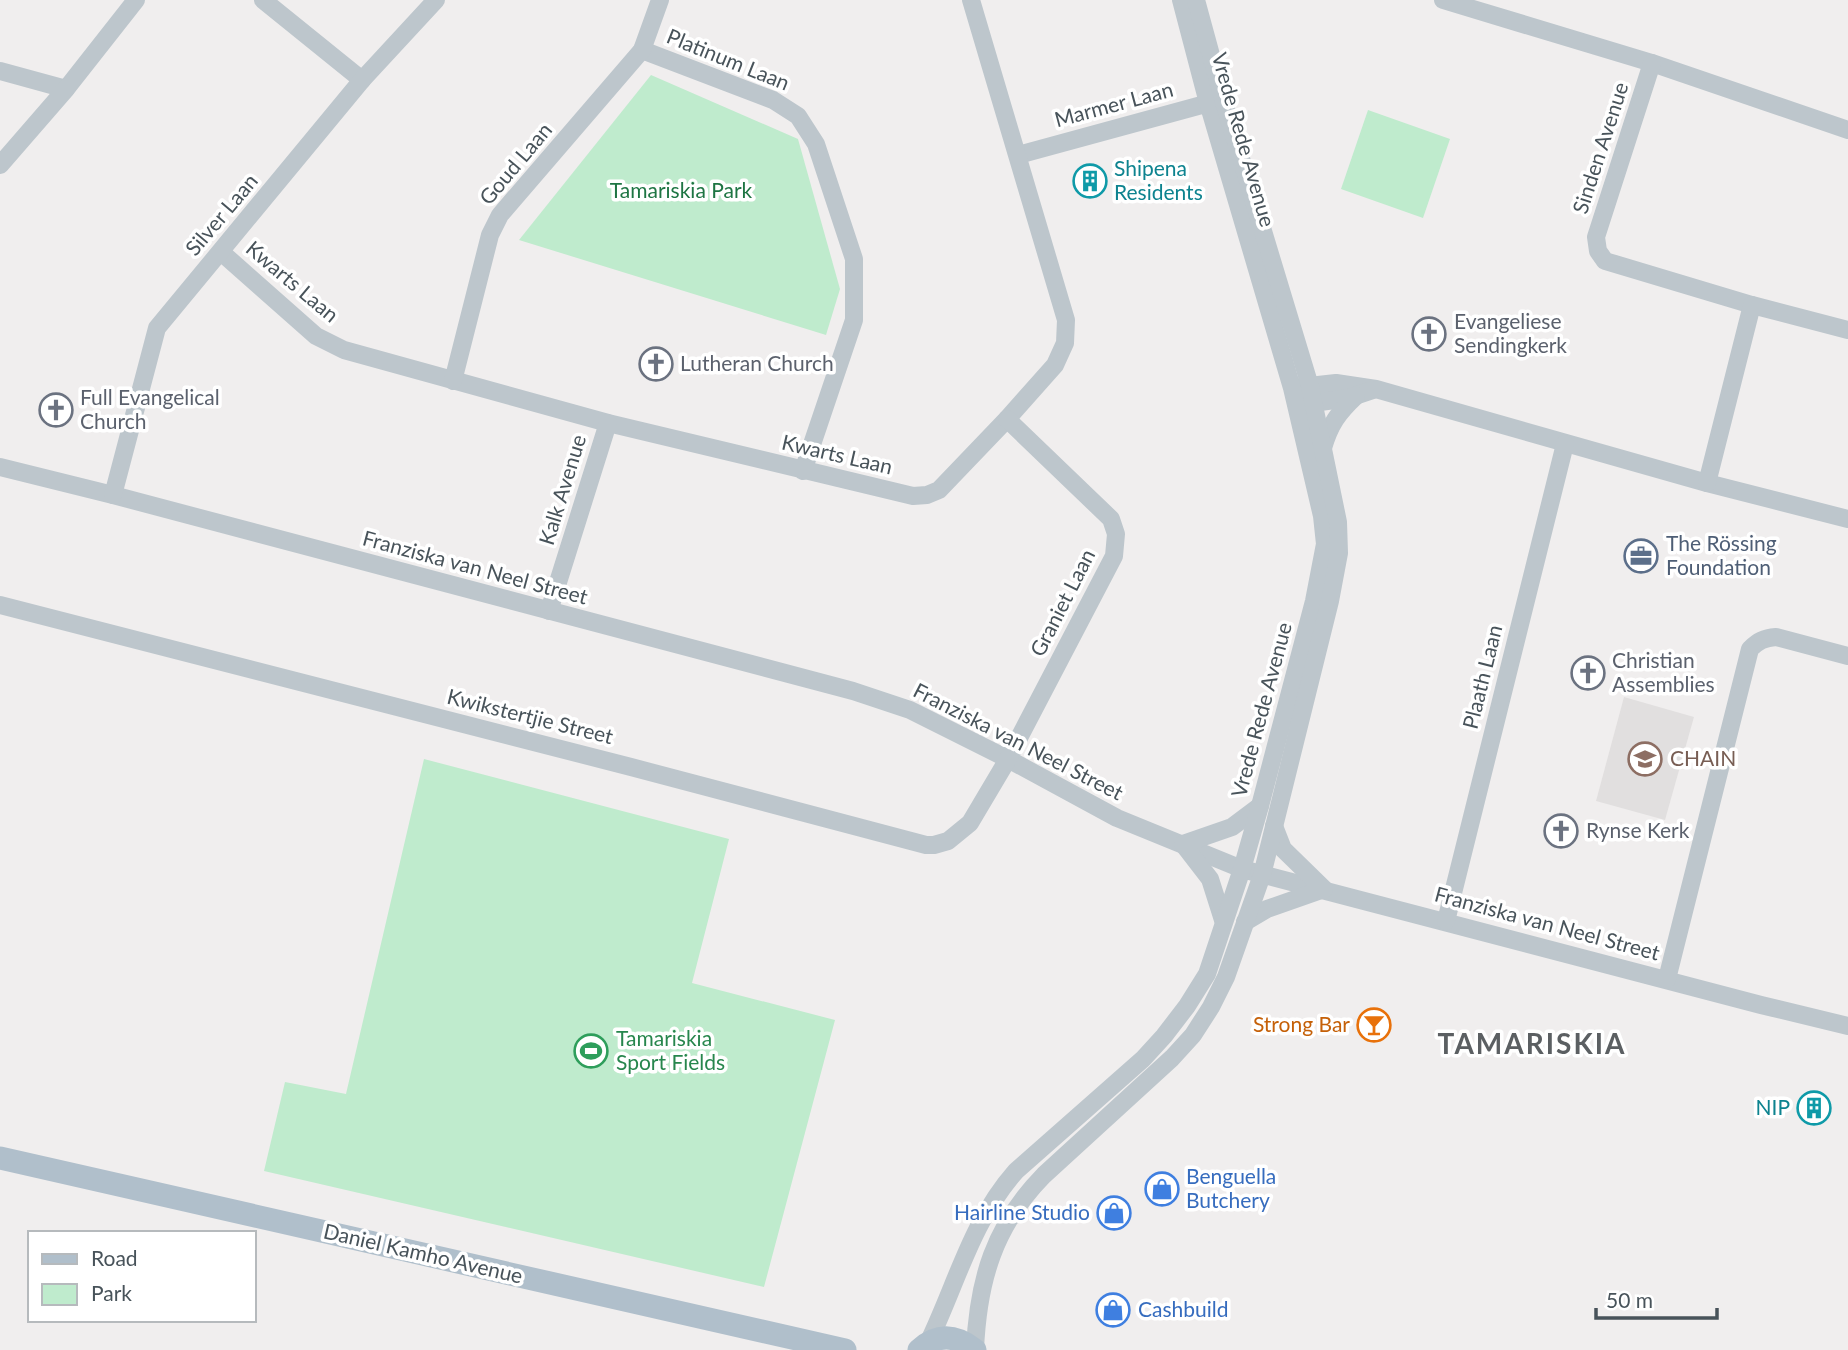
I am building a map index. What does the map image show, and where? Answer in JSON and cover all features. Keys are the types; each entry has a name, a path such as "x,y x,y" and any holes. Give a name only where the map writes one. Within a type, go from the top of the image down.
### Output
{"main road":[{"name":"Daniel Kamho Avenue","path":"0,1158 845,1350"},
{"path":"923,1346 940,1338 953,1338 965,1342 975,1350"}],"street":[{"path":"0,165 66,89 136,0"},
{"path":"263,0 362,80"},
{"name":"Silver Laan","path":"113,495 156,328 362,80 436,0"},
{"name":"Goud Laan","path":"453,381 490,235 500,215 642,50 660,0"},
{"name":"Kwarts Laan","path":"221,252 316,336 344,350 608,423 913,496 927,495 939,490 1007,419 1055,365 1065,344 1066,320 971,0"},
{"name":"Vrede Rede Avenue","path":"975,1350 980,1295 986,1270 1011,1216 1028,1191 1044,1175 1172,1058 1193,1035 1226,977 1262,875 1330,601 1339,553 1338,522 1322,449 1303,397 1215,101 1181,0"},
{"name":"Vrede Rede Avenue","path":"1195,0 1215,101"},
{"name":"Sinden Avenue","path":"1443,0 1652,62 1848,130"},
{"name":"Platinum Laan","path":"642,50 773,100 798,116 816,144 854,259 854,320 803,471"},
{"name":"Sinden Avenue","path":"1652,62 1596,237 1598,251 1605,261 1752,305 1848,330"},
{"path":"0,71 66,89"},
{"name":"Marmer Laan","path":"1018,155 1215,101"},
{"path":"1707,483 1752,305"},
{"path":"1303,397 1336,383 1376,389 1565,444 1848,519"},
{"path":"1303,397 1356,396 1376,389"},
{"path":"1322,449 1335,417 1356,396"},
{"name":"Vrede Rede Avenue","path":"923,1346 943,1312 974,1235 990,1205 1016,1171 1143,1059 1187,1006 1207,974 1260,806 1314,601 1325,544 1303,397"},
{"name":"Graniet Laan","path":"1007,419 1111,519 1116,534 1114,556 1009,759"},
{"name":"Kalk Avenue","path":"549,611 608,423"},
{"name":"Plaath Laan","path":"1446,922 1565,444"},
{"name":"Franziska van Neel Street","path":"0,467 853,691 910,709 1009,759 1116,818 1242,869 1848,1026"},
{"name":"Kwikstertjie Street","path":"0,605 926,845 948,841 970,823 1009,759"},
{"path":"1667,979 1750,649 1757,642 1776,637 1848,656"},
{"path":"1223,921 1210,879 1183,844 1232,827 1260,806"},
{"path":"1245,922 1267,909 1324,889 1283,849 1274,826"}],"shaded area":[{"name":"CHAIN","path":"1624,697 1694,717 1665,820 1596,801"}],"green space":[{"name":"Tamariskia Park","path":"651,75 798,139 840,289 826,335 519,240"},
{"path":"1368,110 1450,139 1423,218 1341,189"},
{"name":"Tamariskia Sport Fields","path":"424,759 729,839 692,983 835,1020 764,1287 264,1171 285,1082 346,1094"}],"place":[{"name":"Shipena Residents","path":"1090,181"},
{"name":"Evangeliese Sendingkerk","path":"1429,334"},
{"name":"Lutheran Church","path":"656,364"},
{"name":"Full Evangelical Church","path":"56,410"},
{"name":"The Rössing Foundation","path":"1641,556"},
{"name":"Christian Assemblies","path":"1588,673"},
{"name":"CHAIN","path":"1645,759"},
{"name":"Rynse Kerk","path":"1561,831"},
{"name":"Strong Bar","path":"1374,1025"},
{"name":"Tamariskia Sport Fields","path":"591,1051"},
{"name":"NIP","path":"1814,1108"},
{"name":"Benguella Butchery","path":"1162,1189"},
{"name":"Hairline Studio","path":"1114,1213"},
{"name":"Cashbuild","path":"1113,1310"}],"district":[{"name":"TAMARISKIA","path":"1532,1044"}]}
